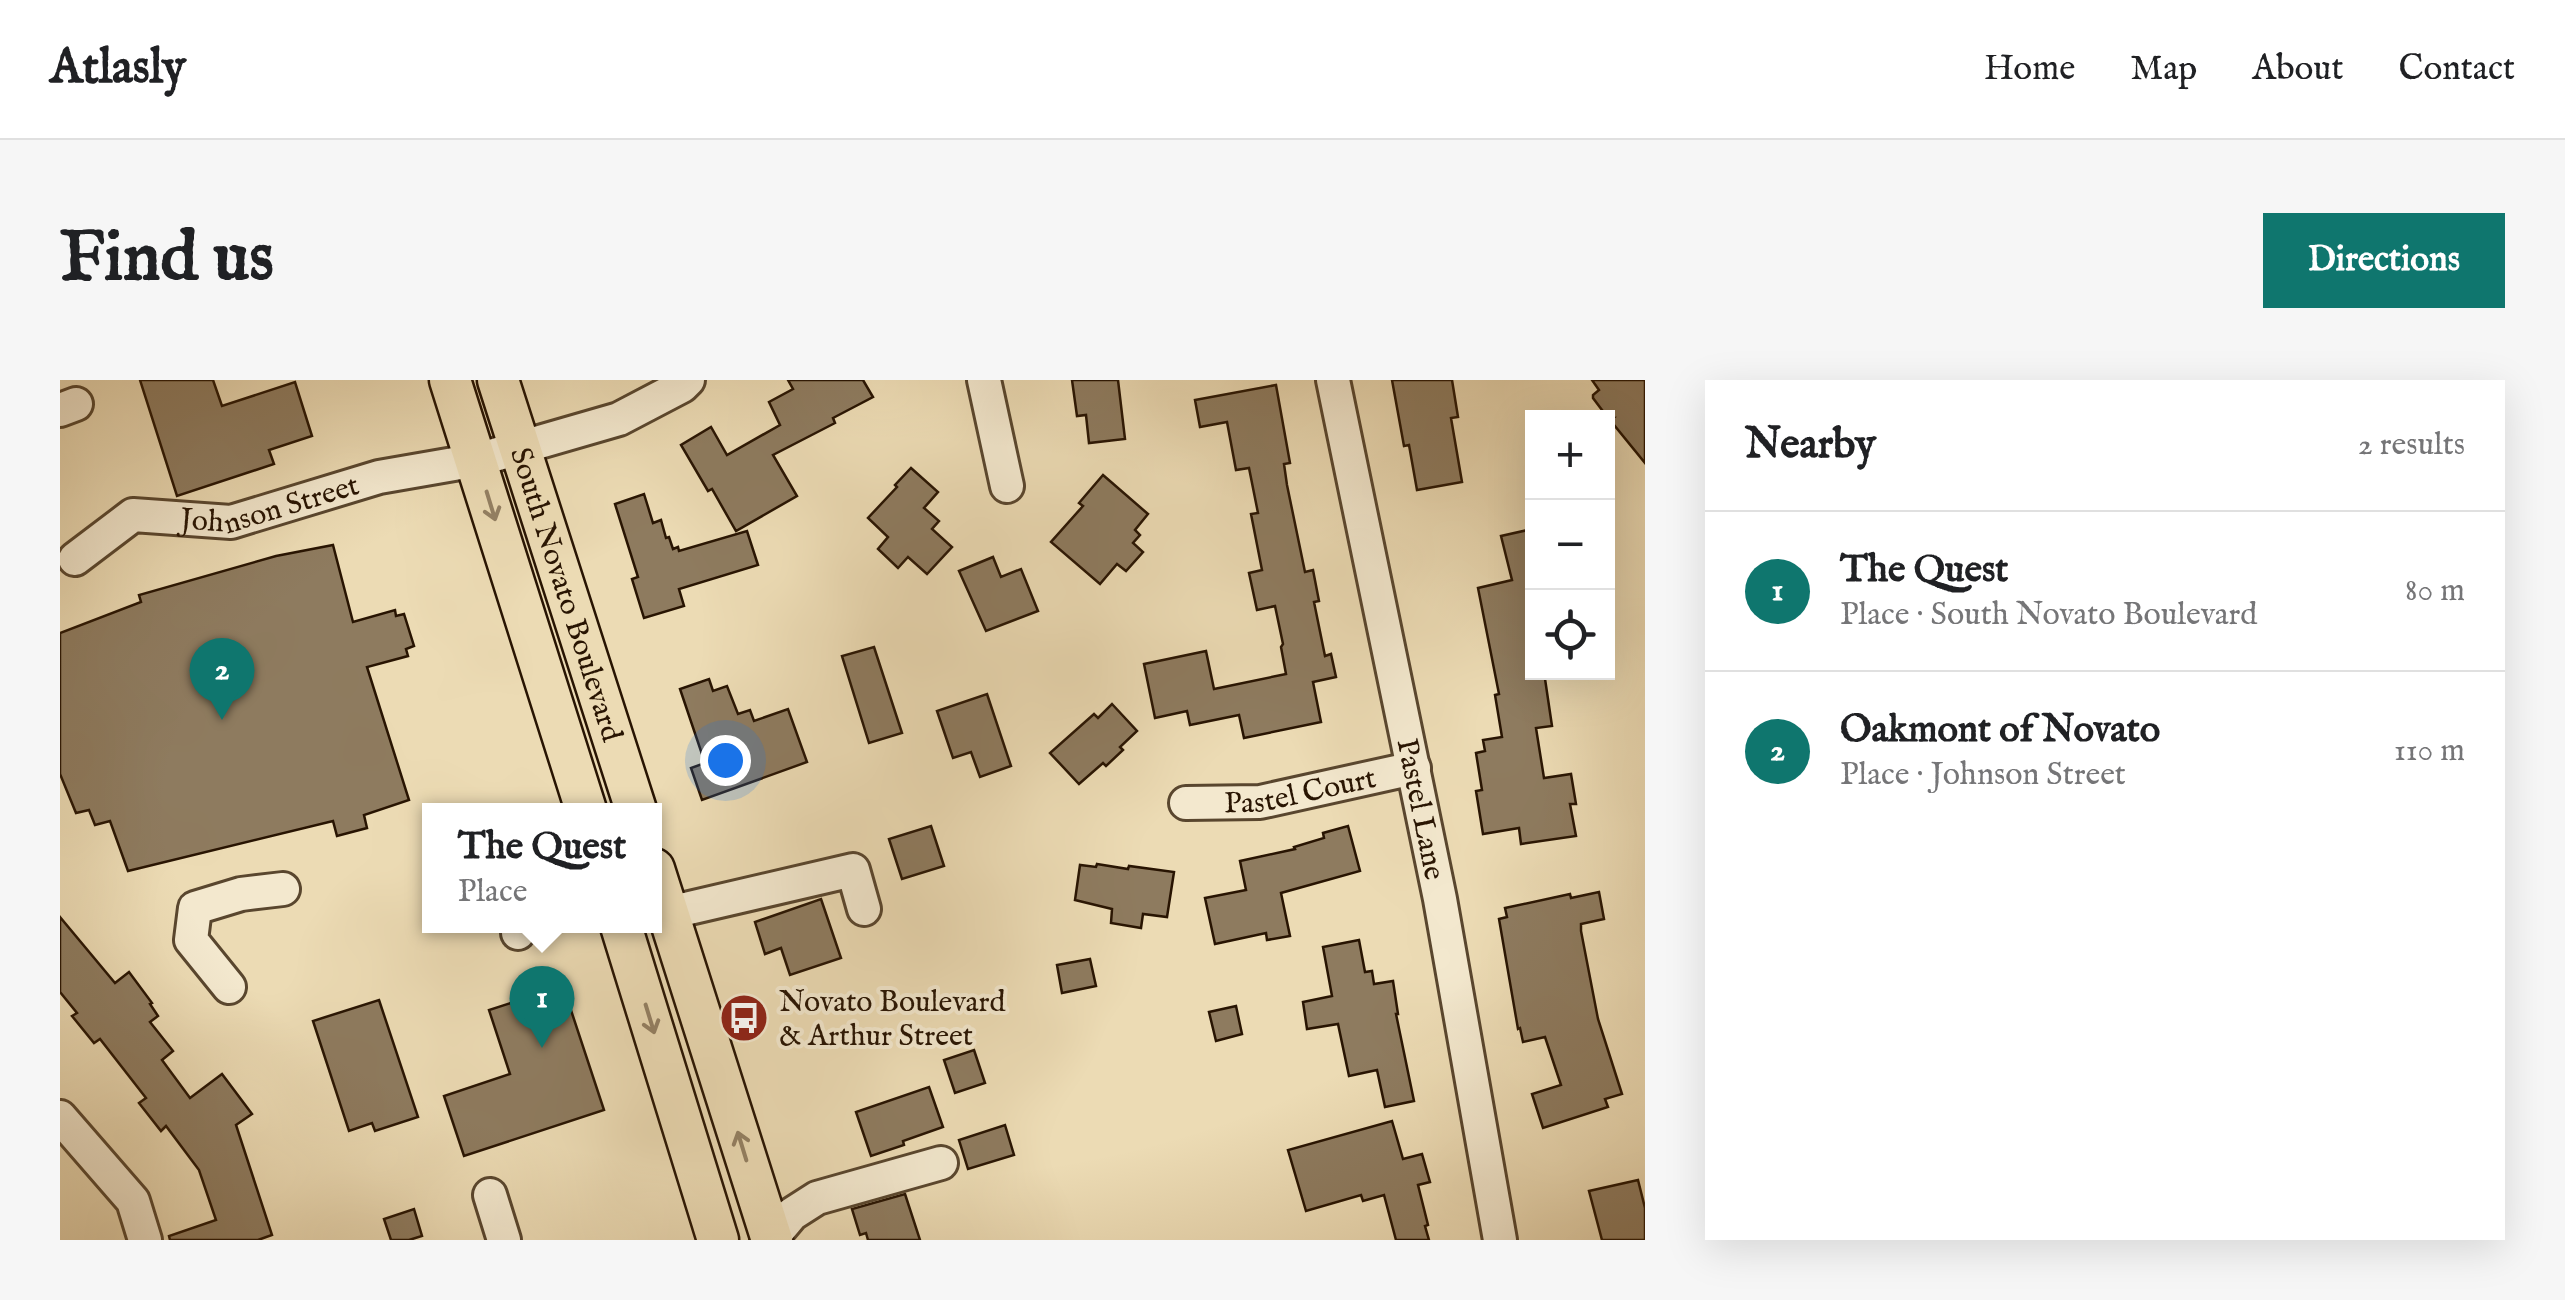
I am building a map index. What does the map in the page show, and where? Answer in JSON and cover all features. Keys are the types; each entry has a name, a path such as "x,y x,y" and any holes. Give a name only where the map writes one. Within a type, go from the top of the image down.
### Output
{"main road":[{"name":"South Novato Boulevard","path":"450,380 477,460 576,803"},
{"name":"South Novato Boulevard","path":"498,380 634,803"},
{"path":"662,894 770,1240"},
{"path":"623,933 718,1240"}],"street":[{"name":"Johnson Street","path":"75,560 133,515 231,522 378,477 477,460 619,419 688,380"},
{"path":"984,380 1007,486"},
{"name":"Pastel Lane","path":"1333,380 1440,899 1500,1240"},
{"name":"Pastel Court","path":"1186,804 1260,802 1414,768"},
{"path":"668,913 853,870 864,909"},
{"path":"229,987 192,940 194,908 240,894 284,889"},
{"path":"60,1116 133,1201 145,1240"},
{"path":"770,1240 792,1214 817,1198 940,1163"},
{"path":"490,1195 504,1240"}],"building":[{"path":"140,380 213,380 222,406 295,382 312,436 269,450 274,464 177,496"},
{"path":"788,380 863,380 873,397 833,418 835,423 773,455 797,496 736,531 681,445 711,427 727,455 780,425 769,402 793,389"},
{"path":"1072,380 1118,380 1125,439 1089,443 1086,415 1077,416"},
{"path":"1392,380 1452,380 1458,417 1451,418 1462,482 1417,490"},
{"path":"1592,380 1645,380 1645,463 1615,426 1615,410 1602,410 1593,398 1599,390"},
{"path":"1276,385 1290,463 1284,464 1287,485 1305,572 1313,570 1319,601 1314,602 1325,656 1331,654 1336,677 1313,682 1321,722 1244,738 1239,715 1190,725 1187,711 1155,718 1144,664 1206,651 1214,689 1286,674 1275,606 1257,610 1249,573 1262,570 1251,514 1258,513 1249,468 1236,470 1227,422 1200,427 1195,400"},
{"path":"911,468 938,492 924,508 939,521 932,529 952,547 927,574 908,557 898,568 878,549 888,537 868,518"},
{"path":"1103,475 1148,514 1135,530 1140,535 1133,543 1143,552 1126,571 1117,564 1100,584 1051,542 1083,506 1079,503"},
{"path":"644,494 653,523 661,520 673,549 678,547 679,551 747,531 758,565 679,589 684,606 644,618 632,579 638,577 615,504"},
{"path":"1525,531 1525,680 1545,680 1552,726 1536,728 1544,778 1571,774 1576,804 1570,804 1576,836 1521,844 1519,828 1483,834 1476,791 1482,790 1476,753 1485,751 1483,740 1502,737 1495,695 1499,694 1478,588 1512,580 1501,536"},
{"path":"333,545 353,622 395,610 396,616 404,614 414,646 406,649 408,656 367,667 409,800 364,815 367,828 337,836 333,821 128,871 110,821 95,825 89,810 76,813 60,774 60,633 141,602 139,595 276,556"},
{"path":"993,557 1001,577 1021,569 1038,611 986,631 959,571"},
{"path":"874,647 902,733 869,743 842,656"},
{"path":"709,679 713,691 727,686 738,714 750,710 754,721 788,709 807,762 702,800 691,768 705,763 680,689"},
{"path":"987,694 1011,766 980,777 971,752 953,758 937,711"},
{"path":"1112,704 1137,731 1106,766 1103,763 1079,784 1050,753 1094,714 1098,718"},
{"path":"931,826 944,866 902,879 889,839"},
{"path":"1348,826 1360,871 1281,893 1290,936 1267,940 1266,933 1215,944 1205,898 1246,890 1240,861 1295,849 1324,838 1323,833"},
{"path":"1080,865 1174,872 1167,917 1143,914 1141,928 1111,923 1112,909 1075,900"},
{"path":"1599,892 1604,919 1581,924 1581,931 1598,1019 1622,1094 1605,1099 1608,1107 1543,1128 1532,1094 1561,1085 1545,1037 1523,1042 1518,1029 1499,919 1507,917 1505,908"},
{"path":"821,899 841,958 790,975 781,948 765,954 755,922"},
{"path":"60,917 115,983 129,972 152,1003 158,1016 150,1022 173,1051 162,1060 190,1098 222,1074 252,1114 236,1125 272,1235 258,1240 170,1240 169,1236 216,1220 199,1170 166,1126 161,1131 139,1103 146,1098 100,1039 94,1043 72,1016 77,1013 60,992"},
{"path":"1359,940 1365,972 1372,971 1374,984 1393,981 1414,1101 1385,1107 1377,1070 1349,1076 1338,1024 1307,1029 1303,1002 1332,996 1323,947"},
{"path":"1090,959 1096,986 1062,993 1057,965"},
{"path":"563,986 604,1110 464,1156 444,1096 510,1074 489,1010"},
{"path":"379,1000 418,1117 375,1131 372,1123 349,1131 313,1021"},
{"path":"1236,1006 1242,1034 1216,1041 1209,1012"},
{"path":"974,1050 985,1083 955,1093 944,1060"},
{"path":"929,1087 943,1127 871,1156 856,1112"},
{"path":"1392,1121 1403,1159 1422,1154 1430,1182 1418,1185 1429,1240 1396,1240 1384,1195 1363,1201 1361,1195 1306,1211 1288,1150"},
{"path":"1005,1125 1014,1155 968,1169 959,1140"},
{"path":"1638,1180 1645,1208 1645,1240 1602,1240 1589,1191"},
{"path":"905,1194 920,1240 868,1240 866,1233 860,1235 852,1209"},
{"path":"414,1209 422,1236 391,1240 384,1219"}],"place":[{"name":"Oakmont of Novato","path":"222,720"},
{"name":"Novato Boulevard & Arthur Street","path":"744,1018"},
{"name":"The Quest","path":"542,1048"}]}
